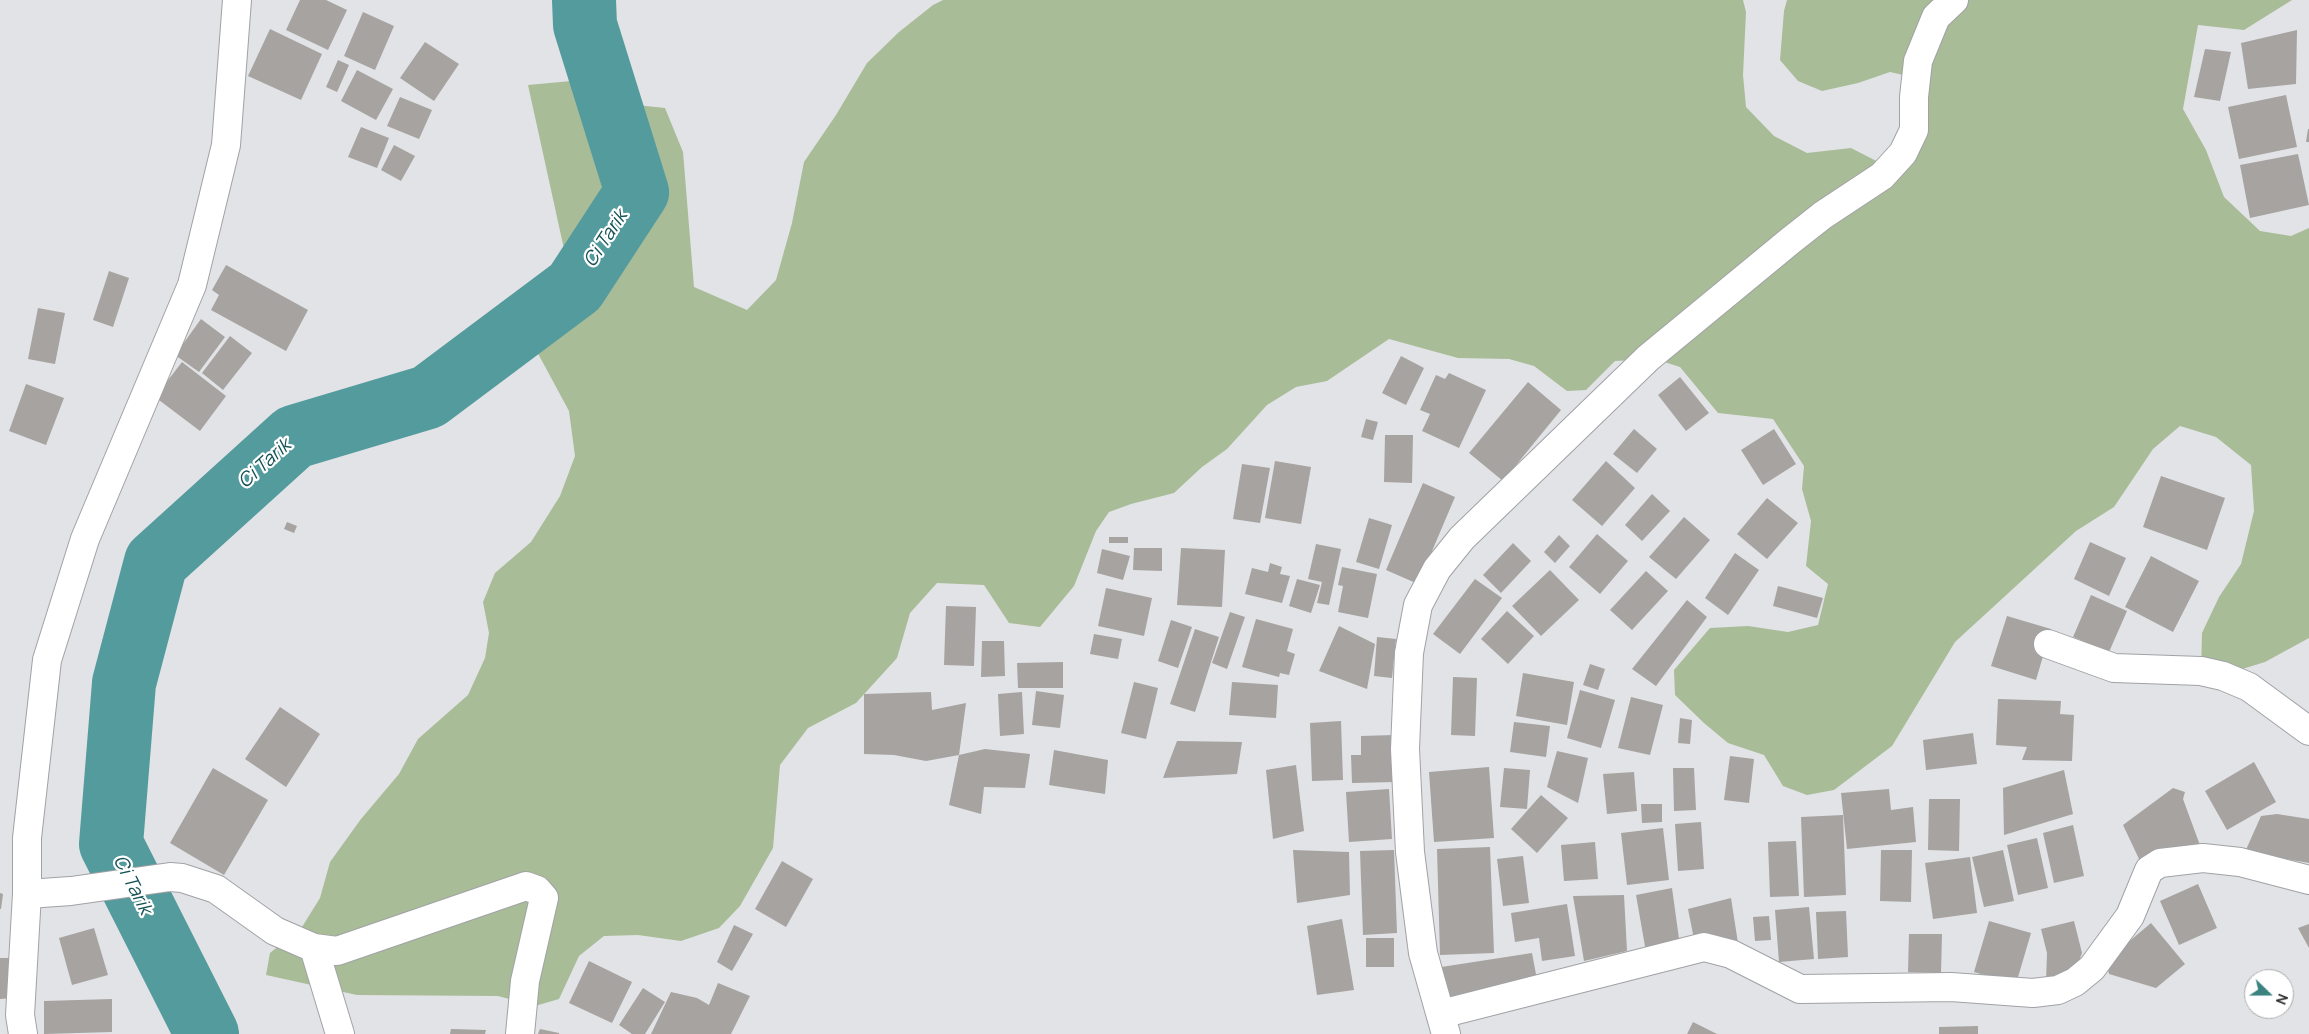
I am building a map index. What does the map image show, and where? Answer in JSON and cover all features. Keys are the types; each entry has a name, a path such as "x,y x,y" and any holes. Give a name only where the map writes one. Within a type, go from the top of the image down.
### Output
{"street":[{"path":"23,1034 20,1015 27,894 27,838 47,660 85,539 192,284 226,145 237,0"},
{"path":"1954,0 1936,16 1918,61 1914,97 1914,130 1903,153 1882,176 1816,220 1648,358 1462,538 1436,568 1418,606 1409,653 1405,749 1410,852 1423,953 1444,1024 1704,947 1731,954 1800,988 1951,987 2033,993 2058,990 2075,982 2092,968 2130,916 2149,870 2160,863 2204,858 2240,862 2309,880"},
{"path":"2048,644 2114,668 2201,671 2222,676 2249,687 2309,731"},
{"path":"27,894 71,891 170,877 182,878 216,889 274,931 314,948 337,951 486,898 526,886 537,890 544,898 526,981 520,1034"},
{"path":"314,948 340,1034"}],"green space":[{"path":"943,0 1743,0 1746,12 1743,75 1746,107 1774,136 1807,153 1851,148 1888,167 1896,151 1901,112 1912,77 1890,72 1858,83 1822,91 1798,81 1780,60 1784,11 1787,0 2292,0 2244,30 2198,25 2183,109 2206,150 2224,197 2260,231 2291,236 2309,228 2309,638 2265,662 2223,675 2201,670 2202,633 2219,597 2241,564 2254,511 2251,465 2216,437 2180,426 2153,449 2114,507 2076,531 1955,642 1892,746 1834,790 1807,795 1783,786 1764,755 1728,743 1675,695 1674,670 1710,628 1748,626 1788,632 1818,625 1828,584 1806,566 1811,521 1802,489 1804,466 1773,419 1718,413 1680,367 1655,359 1615,361 1586,390 1567,391 1534,366 1509,359 1458,358 1389,339 1327,381 1296,387 1267,405 1227,449 1202,467 1174,493 1131,504 1109,512 1096,531 1074,586 1040,627 1009,623 984,585 937,583 910,613 897,658 856,703 808,728 780,765 773,848 740,906 719,928 681,941 638,935 604,936 579,956 559,999 535,1006 498,996 357,995 266,975 270,953 302,927 320,898 330,862 361,819 399,774 418,739 468,695 485,658 489,633 483,602 495,573 531,542 560,496 575,456 569,411 528,335 564,249 528,85 582,80 617,103 665,108 683,152 694,287 747,310 776,280 792,223 804,162 836,115 867,63 899,32 933,5"}],"building":[{"path":"300,0 326,0 347,10 328,50 286,30"},
{"path":"363,12 394,26 375,70 344,56"},
{"path":"270,29 322,54 301,100 248,76"},
{"path":"2297,30 2296,84 2248,89 2241,43"},
{"path":"425,42 459,64 434,101 400,78"},
{"path":"2205,49 2231,52 2220,101 2194,97"},
{"path":"338,60 349,65 337,92 326,87"},
{"path":"357,70 393,89 376,120 341,101"},
{"path":"2286,95 2297,147 2239,159 2228,107"},
{"path":"400,97 432,110 419,139 387,126"},
{"path":"361,127 389,138 377,168 348,157"},
{"path":"2308,129 2309,142 2306,142"},
{"path":"394,145 415,156 401,181 381,170"},
{"path":"2298,154 2309,205 2250,218 2240,165"},
{"path":"226,265 308,310 286,351 211,310 219,295 212,290"},
{"path":"109,271 129,278 113,327 93,320"},
{"path":"38,308 65,313 55,364 28,359"},
{"path":"201,319 225,337 199,372 175,355"},
{"path":"230,336 252,353 223,390 202,373"},
{"path":"1401,356 1424,368 1406,405 1382,393"},
{"path":"182,362 226,396 200,431 155,397"},
{"path":"1449,373 1486,390 1459,448 1422,431 1430,414 1420,410 1436,375 1445,379"},
{"path":"1680,377 1709,413 1686,431 1658,395"},
{"path":"1528,382 1561,410 1503,481 1469,453"},
{"path":"26,384 64,398 46,445 9,431"},
{"path":"1366,419 1378,422 1373,440 1361,437"},
{"path":"1634,429 1657,449 1637,473 1613,454"},
{"path":"1774,429 1796,464 1763,485 1741,450"},
{"path":"1385,435 1413,435 1412,483 1384,482"},
{"path":"1275,461 1311,467 1301,524 1265,518"},
{"path":"1606,461 1635,488 1602,526 1572,500"},
{"path":"1242,464 1270,468 1260,523 1233,519"},
{"path":"2161,476 2225,498 2207,550 2143,527"},
{"path":"1423,483 1455,497 1418,584 1386,570"},
{"path":"1652,494 1670,511 1642,541 1625,525"},
{"path":"1767,498 1798,523 1767,559 1737,534"},
{"path":"1684,517 1710,540 1676,579 1649,557"},
{"path":"1369,518 1392,525 1379,569 1356,562"},
{"path":"287,522 297,526 294,533 284,529"},
{"path":"1597,534 1628,561 1600,594 1569,567"},
{"path":"1559,535 1570,546 1555,563 1544,552"},
{"path":"1109,537 1128,537 1128,543 1109,543"},
{"path":"2090,542 2126,558 2109,596 2074,579"},
{"path":"1513,543 1531,561 1501,593 1483,575"},
{"path":"1316,544 1341,549 1329,605 1317,603 1322,582 1308,579"},
{"path":"1134,548 1162,548 1162,571 1133,570"},
{"path":"1181,548 1225,550 1222,607 1177,605"},
{"path":"1102,549 1130,556 1123,580 1097,573"},
{"path":"1735,553 1759,570 1728,615 1705,598"},
{"path":"2151,556 2199,581 2173,632 2125,607"},
{"path":"1270,563 1282,567 1280,574 1290,576 1282,603 1245,594 1252,568 1268,572"},
{"path":"1342,567 1377,574 1368,618 1338,612 1343,586 1338,585"},
{"path":"1550,570 1579,600 1541,636 1512,606"},
{"path":"1646,571 1668,591 1632,630 1610,610"},
{"path":"1297,579 1320,585 1311,613 1289,606"},
{"path":"1475,579 1502,598 1460,654 1433,634"},
{"path":"1778,586 1823,598 1817,618 1773,606"},
{"path":"1106,588 1152,598 1144,636 1098,626"},
{"path":"2091,595 2127,611 2109,652 2073,637"},
{"path":"1687,600 1707,617 1656,686 1632,669"},
{"path":"946,606 976,607 974,666 944,665"},
{"path":"1507,611 1534,636 1508,664 1481,639"},
{"path":"1230,612 1245,617 1227,669 1212,663"},
{"path":"2007,616 2051,629 2036,680 1991,666"},
{"path":"1256,619 1293,629 1287,651 1295,654 1289,675 1280,673 1279,677 1242,667"},
{"path":"1171,620 1192,627 1178,668 1158,661"},
{"path":"1339,626 1375,644 1367,689 1319,671"},
{"path":"1195,629 1219,637 1195,712 1170,704"},
{"path":"1094,634 1122,639 1118,659 1090,654"},
{"path":"1377,637 1396,639 1392,678 1374,676"},
{"path":"982,641 1004,641 1005,676 981,677"},
{"path":"1063,662 1063,688 1018,688 1017,663"},
{"path":"1590,664 1605,669 1598,690 1583,685"},
{"path":"1523,673 1574,682 1567,725 1516,716"},
{"path":"1453,677 1477,678 1475,736 1451,735"},
{"path":"1134,682 1158,688 1146,739 1121,733"},
{"path":"1232,682 1278,685 1276,718 1229,715"},
{"path":"1580,690 1615,700 1601,748 1567,738"},
{"path":"1036,691 1064,695 1060,728 1032,725"},
{"path":"931,692 932,710 966,703 959,755 926,761 894,755 864,754 864,694"},
{"path":"1022,692 1024,734 1000,736 998,694"},
{"path":"1631,697 1663,705 1650,755 1618,748"},
{"path":"1998,699 2061,701 2060,714 2074,715 2072,761 2022,760 2027,747 1996,745"},
{"path":"280,707 320,734 286,787 245,759"},
{"path":"1680,718 1692,720 1690,744 1678,743"},
{"path":"1341,721 1343,780 1312,781 1310,723"},
{"path":"1514,722 1550,726 1546,757 1510,752"},
{"path":"1973,733 1977,764 1926,770 1923,740"},
{"path":"1394,735 1396,782 1352,783 1351,755 1361,755 1361,736"},
{"path":"1177,741 1242,742 1237,774 1163,778"},
{"path":"985,749 1030,754 1025,788 984,787 981,814 949,805 959,755"},
{"path":"1054,750 1108,760 1105,794 1049,785"},
{"path":"1557,751 1588,758 1578,803 1547,787"},
{"path":"1730,756 1754,759 1749,803 1724,800"},
{"path":"2254,762 2276,802 2227,830 2205,791"},
{"path":"1296,765 1304,831 1273,839 1266,770"},
{"path":"1489,767 1494,838 1434,842 1429,772"},
{"path":"213,768 268,800 224,875 170,843"},
{"path":"1504,768 1530,770 1527,809 1500,807"},
{"path":"1673,768 1694,768 1696,810 1674,811"},
{"path":"2064,770 2073,814 2004,835 2003,788"},
{"path":"1634,772 1637,811 1607,814 1603,774"},
{"path":"2173,788 2185,792 2183,799 2201,848 2140,861 2123,825"},
{"path":"1389,789 1392,839 1349,842 1346,792"},
{"path":"1889,789 1891,810 1913,807 1916,842 1847,849 1841,793"},
{"path":"1541,795 1568,818 1537,853 1511,829"},
{"path":"1929,799 1960,799 1959,851 1928,850"},
{"path":"1641,804 1662,804 1662,822 1642,823"},
{"path":"2277,814 2309,819 2309,863 2245,852 2261,816"},
{"path":"1843,815 1846,895 1804,897 1801,817"},
{"path":"1701,822 1704,869 1678,871 1675,824"},
{"path":"2073,825 2084,876 2054,883 2043,833"},
{"path":"1663,828 1669,880 1627,885 1621,833"},
{"path":"2037,838 2048,888 2018,895 2007,845"},
{"path":"1796,841 1799,896 1770,897 1768,842"},
{"path":"1595,842 1598,879 1564,881 1561,845"},
{"path":"1490,847 1494,953 1440,955 1437,849"},
{"path":"1293,850 1349,852 1350,895 1297,903"},
{"path":"1394,850 1397,933 1363,935 1360,851"},
{"path":"1881,850 1912,850 1911,902 1880,901"},
{"path":"2003,850 2014,901 1984,907 1972,857"},
{"path":"1523,856 1529,903 1503,906 1497,859"},
{"path":"1970,857 1977,913 1933,919 1925,863"},
{"path":"782,861 813,879 786,927 755,909"},
{"path":"2198,884 2217,928 2179,945 2160,901"},
{"path":"1672,888 1680,946 1646,952 1636,895"},
{"path":"0,893 3,894 1,909 0,909"},
{"path":"1624,895 1627,951 1584,961 1573,896"},
{"path":"1731,898 1738,943 1694,939 1688,909"},
{"path":"1567,904 1575,956 1542,961 1539,938 1515,942 1511,913"},
{"path":"1809,907 1814,959 1779,962 1775,910"},
{"path":"1846,911 1848,957 1818,959 1816,912"},
{"path":"1769,916 1771,940 1755,941 1753,917"},
{"path":"1342,919 1354,990 1317,995 1307,926"},
{"path":"1989,921 2031,933 2016,984 1974,972"},
{"path":"2074,921 2082,953 2075,972 2046,982 2047,953 2041,929"},
{"path":"2151,923 2185,964 2156,988 2109,974 2106,961"},
{"path":"2309,924 2309,948 2298,928"},
{"path":"734,925 753,934 732,971 717,962"},
{"path":"94,928 108,975 72,985 59,938"},
{"path":"1909,934 1942,934 1941,973 1908,972"},
{"path":"1366,938 1394,938 1394,967 1366,967"},
{"path":"1532,953 1538,985 1453,1010 1435,968"},
{"path":"0,958 11,958 12,998 0,999"},
{"path":"589,961 632,982 612,1023 569,1003"},
{"path":"718,983 750,996 731,1034 651,1034 671,992 697,998 709,1005"},
{"path":"643,988 665,1002 645,1034 632,1034 619,1025"},
{"path":"112,999 112,1032 44,1034 44,1001"},
{"path":"1693,1022 1717,1034 1687,1034"},
{"path":"1978,1026 1978,1034 1939,1034 1939,1027"},
{"path":"451,1029 486,1030 485,1034 450,1034"},
{"path":"540,1029 559,1033 559,1034 538,1034"}],"waterway":[{"name":"Ci Tarik","path":"207,1034 111,844 124,683 156,562 294,437 428,397 575,287 637,192 585,25 584,0"}]}
